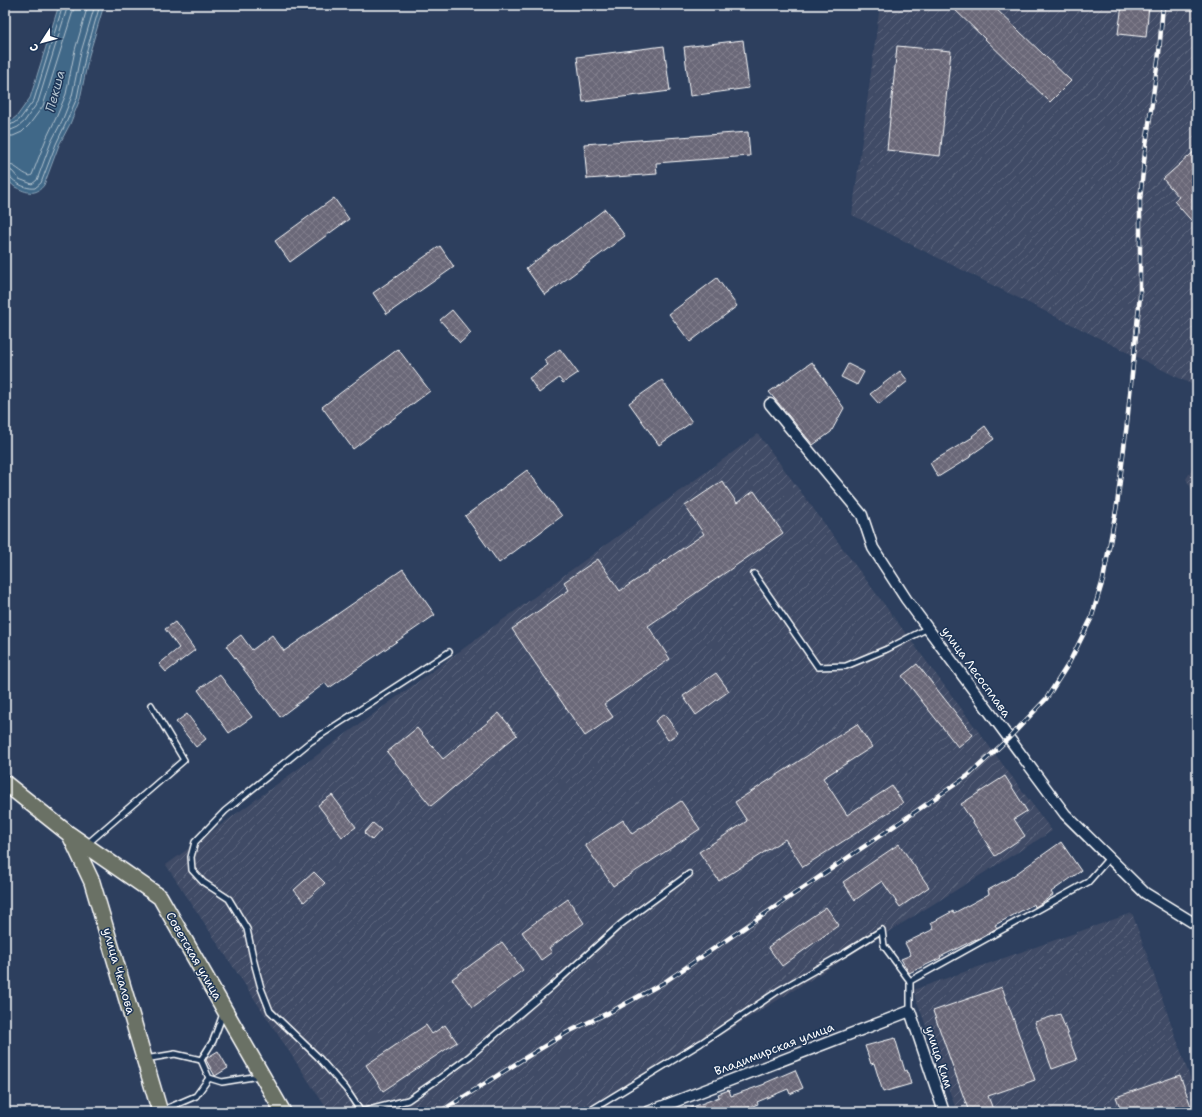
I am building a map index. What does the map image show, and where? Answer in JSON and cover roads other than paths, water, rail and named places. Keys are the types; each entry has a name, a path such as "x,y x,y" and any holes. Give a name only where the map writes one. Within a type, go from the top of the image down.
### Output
{"main road":[{"name":"Советская улица","path":"5,783 69,834 160,896 283,1112"},
{"name":"улица Чкалова","path":"69,834 92,882 160,1112"}],"street":[{"name":"улица Лесосплава","path":"770,404 862,515 873,548 906,600 1065,814 1145,894 1197,925"},
{"name":"Владимирская улица","path":"648,1112 910,1011"},
{"name":"улица Ким","path":"910,1011 944,1112"}],"lane":[{"path":"754,574 818,666 846,666 887,649 928,628"},
{"path":"449,652 310,742 225,811 195,842 192,857 192,870 203,882 229,899 247,929 261,988 270,1011 318,1057 346,1089 361,1112 408,1100 440,1078 470,1056 549,989 620,924 689,874"},
{"path":"86,845 184,760 151,705"},
{"path":"910,982 1088,882 1109,858"},
{"path":"588,1112 700,1043 778,991 882,930 884,946 910,982 910,1011"},
{"path":"201,1060 213,1041 225,1010"},
{"path":"144,1059 175,1054 201,1060"},
{"path":"201,1060 209,1078 222,1082 262,1075"},
{"path":"160,1112 196,1096 209,1078"}],"water":[{"name":"Пекша","path":"59,5 104,5 89,55 80,99 70,124 59,145 44,185 38,191 27,192 15,187 5,178 5,120 12,120 17,116 30,98"}],"railway":[{"path":"440,1112 568,1032 612,1011 663,983 912,814 969,775 1009,738 1046,699 1069,663 1091,619 1103,580 1117,505 1140,296 1140,200 1159,53 1163,5"}]}
